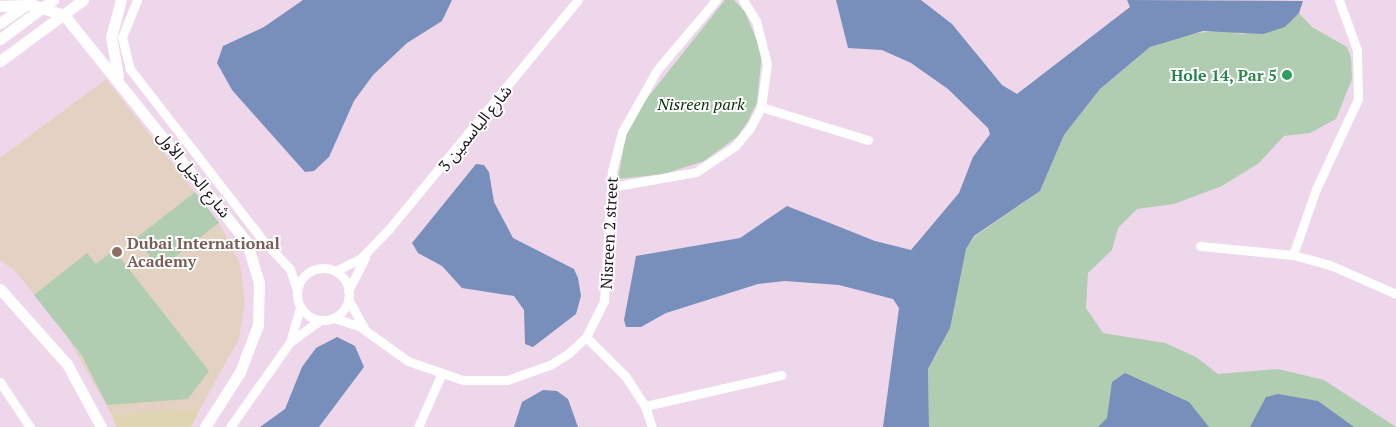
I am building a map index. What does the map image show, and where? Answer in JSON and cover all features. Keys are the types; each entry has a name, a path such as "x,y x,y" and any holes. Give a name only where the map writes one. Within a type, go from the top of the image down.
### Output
{"main road":[{"path":"0,6 9,0"},
{"path":"0,23 32,0"},
{"path":"0,39 53,0"},
{"path":"0,61 64,16 83,0"},
{"path":"120,0 111,50 126,91"},
{"path":"0,6 33,5 64,16"},
{"name":"شارع الخيل الأول","path":"64,16 236,225 255,262 260,304 253,346 206,427"},
{"path":"0,289 67,364 101,427"}],"street":[{"path":"137,0 122,37 130,70 290,269 300,307 290,342"},
{"name":"شارع الياسمين 3","path":"348,295 368,253 578,0"},
{"name":"Nisreen 2 street","path":"334,318 366,330 408,361 441,374 485,382 522,376 550,365 586,337 604,301 609,280 611,187 615,155 632,110 657,70 716,0"},
{"path":"611,187 696,172 734,146 761,108 767,64 756,21 743,0"},
{"path":"1293,255 1316,189 1358,99 1357,50 1339,0"},
{"path":"761,108 868,140"},
{"path":"1200,246 1293,255 1365,279 1396,294"},
{"name":"شارع الياسمين 3","path":"334,271 368,253"},
{"path":"230,427 290,342 320,320 334,318 348,295 334,271 310,271 297,292"},
{"name":"Nisreen 2 street","path":"348,295 366,330"},
{"path":"300,307 320,320"},
{"path":"586,337 626,377 645,406 652,427"},
{"path":"418,427 441,374"},
{"path":"645,406 782,375"},
{"path":"0,382 30,427"}],"shaded area":[{"name":"Dubai International Academy","path":"106,79 219,223 240,264 245,302 239,339 200,409 112,415 62,328 15,271 0,260 0,158"}],"green space":[{"name":"Nisreen park","path":"725,0 734,0 745,12 762,53 757,102 748,121 737,137 704,161 664,174 618,179 626,135 637,111"},
{"path":"1299,13 1312,27 1347,47 1351,58 1352,79 1336,119 1310,133 1284,136 1259,163 1222,186 1174,204 1137,209 1118,228 1112,250 1088,273 1086,308 1103,333 1165,343 1196,357 1218,374 1278,369 1324,380 1396,427 929,427 928,369 940,348 966,249 974,237 1040,191 1064,135 1100,89 1150,47 1180,35 1224,30 1242,34 1285,27"},
{"path":"195,192 219,223 160,269 136,238"},
{"path":"114,250 209,371 188,399 107,405 81,354 34,295 87,253 96,264"}],"sand":[{"path":"200,409 191,427 116,427 112,415"}],"water":[{"path":"303,0 452,0 442,21 407,43 373,75 354,101 329,157 314,171 305,172 232,90 217,63 223,46 264,27"},
{"path":"836,0 921,0 952,24 1002,85 1017,94 1130,7 1127,0 1303,1 1299,13 1285,27 1263,34 1203,31 1150,47 1100,89 1064,135 1040,191 974,236 966,249 950,328 928,369 929,427 883,427 899,308 893,299 839,285 785,281 758,284 666,313 641,327 626,327 624,320 636,256 740,238 787,206 875,241 911,250 959,193 973,157 990,134 988,128 948,89 911,63 882,50 848,48"},
{"path":"476,164 484,165 489,172 494,202 513,238 574,269 578,278 581,296 576,314 533,347 525,344 524,310 514,296 462,288 442,266 418,253 412,243"},
{"path":"337,337 355,346 364,367 319,427 260,427 285,409 302,367 316,348"},
{"path":"1125,373 1189,402 1209,427 1098,427 1107,418 1112,382"},
{"path":"543,390 557,391 568,399 578,427 514,427 522,402"},
{"path":"1278,394 1318,401 1354,427 1250,427 1266,397"}],"place":[{"name":"Hole 14, Par 5","path":"1287,75"},
{"name":"Dubai International Academy","path":"117,252"}]}
